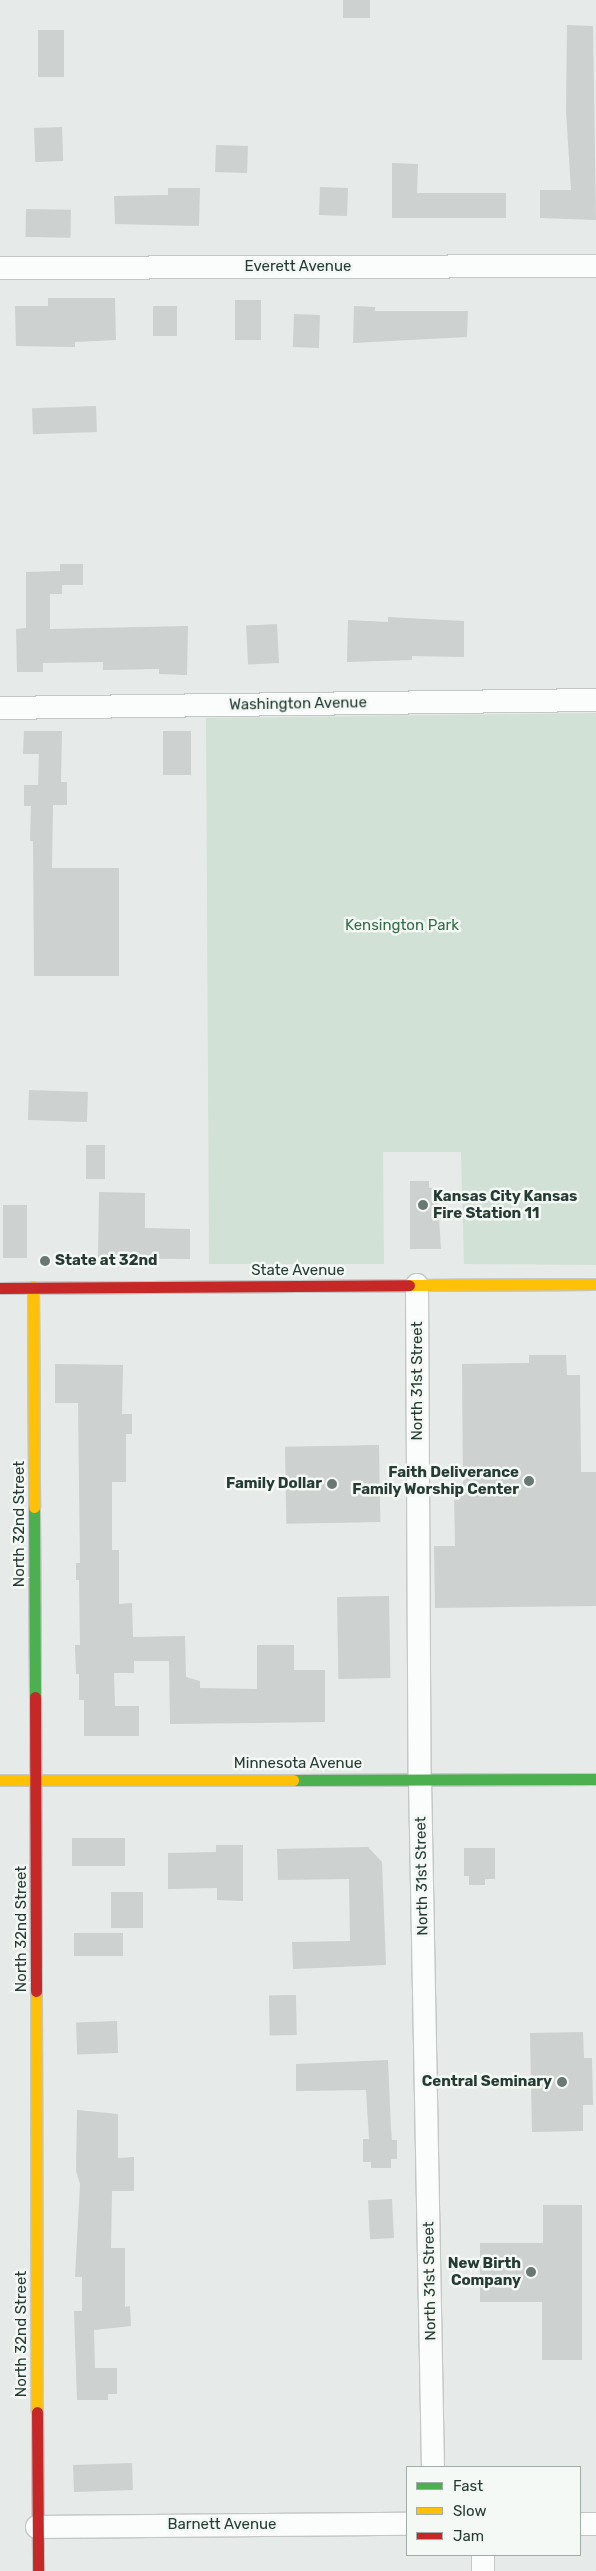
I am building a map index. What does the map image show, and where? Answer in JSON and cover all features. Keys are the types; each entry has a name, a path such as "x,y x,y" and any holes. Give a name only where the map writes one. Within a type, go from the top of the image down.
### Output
{"street":[{"name":"Everett Avenue","path":"0,268 596,266"},
{"name":"Washington Avenue","path":"0,708 596,700"},
{"name":"State Avenue","path":"0,1288 596,1284"},
{"name":"North 31st Street","path":"417,1285 420,1779 433,2466"},
{"name":"North 32nd Street","path":"33,1287 37,1780 38,2571"},
{"name":"Minnesota Avenue","path":"0,1780 596,1779"},
{"name":"Barnett Avenue","path":"37,2527 406,2524"},
{"path":"581,2524 596,2524"},
{"path":"483,2556 483,2571"}],"green space":[{"name":"Kensington Park","path":"596,713 596,1265 464,1264 461,1152 383,1152 384,1264 209,1264 206,718"}],"building":[{"path":"343,0 370,0 370,18 343,18"},
{"path":"567,25 593,26 596,220 540,218 540,190 571,190 566,111"},
{"path":"38,30 64,30 64,77 38,77"},
{"path":"62,127 63,161 35,162 34,128"},
{"path":"216,145 248,146 247,173 215,172"},
{"path":"392,163 418,164 417,193 506,193 506,218 392,218"},
{"path":"320,187 348,188 347,216 319,215"},
{"path":"168,188 200,188 199,226 115,224 114,196 168,195"},
{"path":"26,209 71,210 71,238 26,237"},
{"path":"48,298 115,298 116,340 75,342 75,347 16,346 15,306 48,306"},
{"path":"235,300 261,300 261,340 235,340"},
{"path":"153,306 177,306 177,336 153,336"},
{"path":"354,306 375,307 375,311 468,311 467,337 353,343"},
{"path":"294,314 320,315 319,348 293,347"},
{"path":"96,406 97,432 33,434 32,408"},
{"path":"60,564 83,564 83,585 62,585 62,594 50,594 50,629 188,626 187,675 159,674 159,669 103,670 103,662 43,663 43,672 17,672 16,629 26,628 26,572 60,571"},
{"path":"388,617 464,621 464,657 412,656 412,660 347,662 348,620 388,622"},
{"path":"277,624 279,663 248,665 246,626"},
{"path":"24,731 62,731 61,782 67,782 67,805 53,805 52,868 119,868 119,976 34,976 33,841 30,841 31,806 24,806 24,785 38,785 39,754 23,754"},
{"path":"163,731 191,731 191,775 163,775"},
{"path":"29,1090 88,1092 87,1122 28,1120"},
{"path":"86,1145 105,1145 105,1179 86,1179"},
{"name":"Kansas City Kansas Fire Station 11","path":"410,1181 429,1181 429,1188 437,1188 441,1249 410,1249"},
{"path":"99,1192 145,1193 145,1228 190,1229 190,1259 98,1258"},
{"path":"3,1205 27,1205 27,1258 3,1258"},
{"name":"Faith Deliverance Family Worship Center","path":"529,1355 566,1355 567,1375 580,1375 581,1472 596,1472 596,1606 435,1608 434,1546 455,1546 454,1491 463,1491 462,1364 529,1363"},
{"path":"55,1364 123,1365 122,1414 132,1414 132,1434 126,1434 126,1482 112,1482 112,1550 119,1550 119,1604 132,1603 133,1637 185,1636 186,1677 200,1681 200,1688 257,1689 257,1645 294,1645 294,1670 325,1670 325,1722 170,1724 169,1661 134,1661 134,1673 114,1673 115,1706 139,1706 139,1736 84,1736 84,1700 79,1700 79,1674 76,1674 75,1645 80,1645 79,1580 76,1580 76,1563 80,1563 78,1403 55,1403"},
{"name":"Family Dollar","path":"379,1445 380,1522 286,1524 285,1447"},
{"path":"389,1596 390,1678 338,1679 337,1597"},
{"path":"72,1838 125,1838 125,1866 72,1866"},
{"path":"216,1845 243,1845 243,1901 217,1900 217,1888 168,1889 168,1853 216,1852"},
{"path":"368,1847 382,1862 386,1965 293,1969 292,1942 350,1941 349,1879 278,1880 277,1849"},
{"path":"464,1848 495,1848 495,1879 485,1879 485,1885 469,1885 469,1876 464,1876"},
{"path":"111,1892 143,1892 143,1928 111,1928"},
{"path":"74,1933 123,1933 123,1956 74,1956"},
{"path":"269,1995 296,1995 297,2035 270,2035"},
{"path":"117,2021 118,2053 77,2054 76,2022"},
{"name":"Central Seminary","path":"583,2032 584,2058 592,2058 593,2105 583,2105 583,2131 532,2132 530,2033"},
{"path":"388,2060 392,2140 397,2140 397,2159 391,2159 391,2168 371,2168 371,2162 363,2162 363,2139 369,2139 366,2090 296,2091 296,2064"},
{"path":"77,2110 118,2114 118,2158 134,2157 134,2191 112,2191 111,2248 125,2248 125,2307 130,2306 131,2326 94,2330 95,2368 117,2368 117,2394 108,2394 108,2400 77,2400 74,2311 82,2311 82,2277 75,2277 80,2184 76,2171"},
{"path":"392,2199 394,2238 370,2239 368,2200"},
{"name":"New Birth Company","path":"543,2205 582,2205 582,2360 542,2360 542,2302 480,2302 480,2243 543,2243"},
{"path":"132,2463 133,2490 74,2492 73,2465"}],"traffic: fast":[{"path":"34,1507 35,1697"},
{"path":"293,1780 596,1779"}],"traffic: slow":[{"path":"409,1285 596,1284"},
{"path":"33,1287 34,1507"},
{"path":"0,1780 293,1780"},
{"path":"36,1991 37,2412"}],"traffic: jam":[{"path":"0,1288 409,1285"},
{"path":"35,1697 36,1991"},
{"path":"37,2412 38,2571"}],"place":[{"name":"Kansas City Kansas Fire Station 11","path":"423,1205"},
{"name":"State at 32nd","path":"45,1261"},
{"name":"Faith Deliverance Family Worship Center","path":"529,1481"},
{"name":"Family Dollar","path":"332,1484"},
{"name":"Central Seminary","path":"562,2082"},
{"name":"New Birth Company","path":"531,2272"}]}
